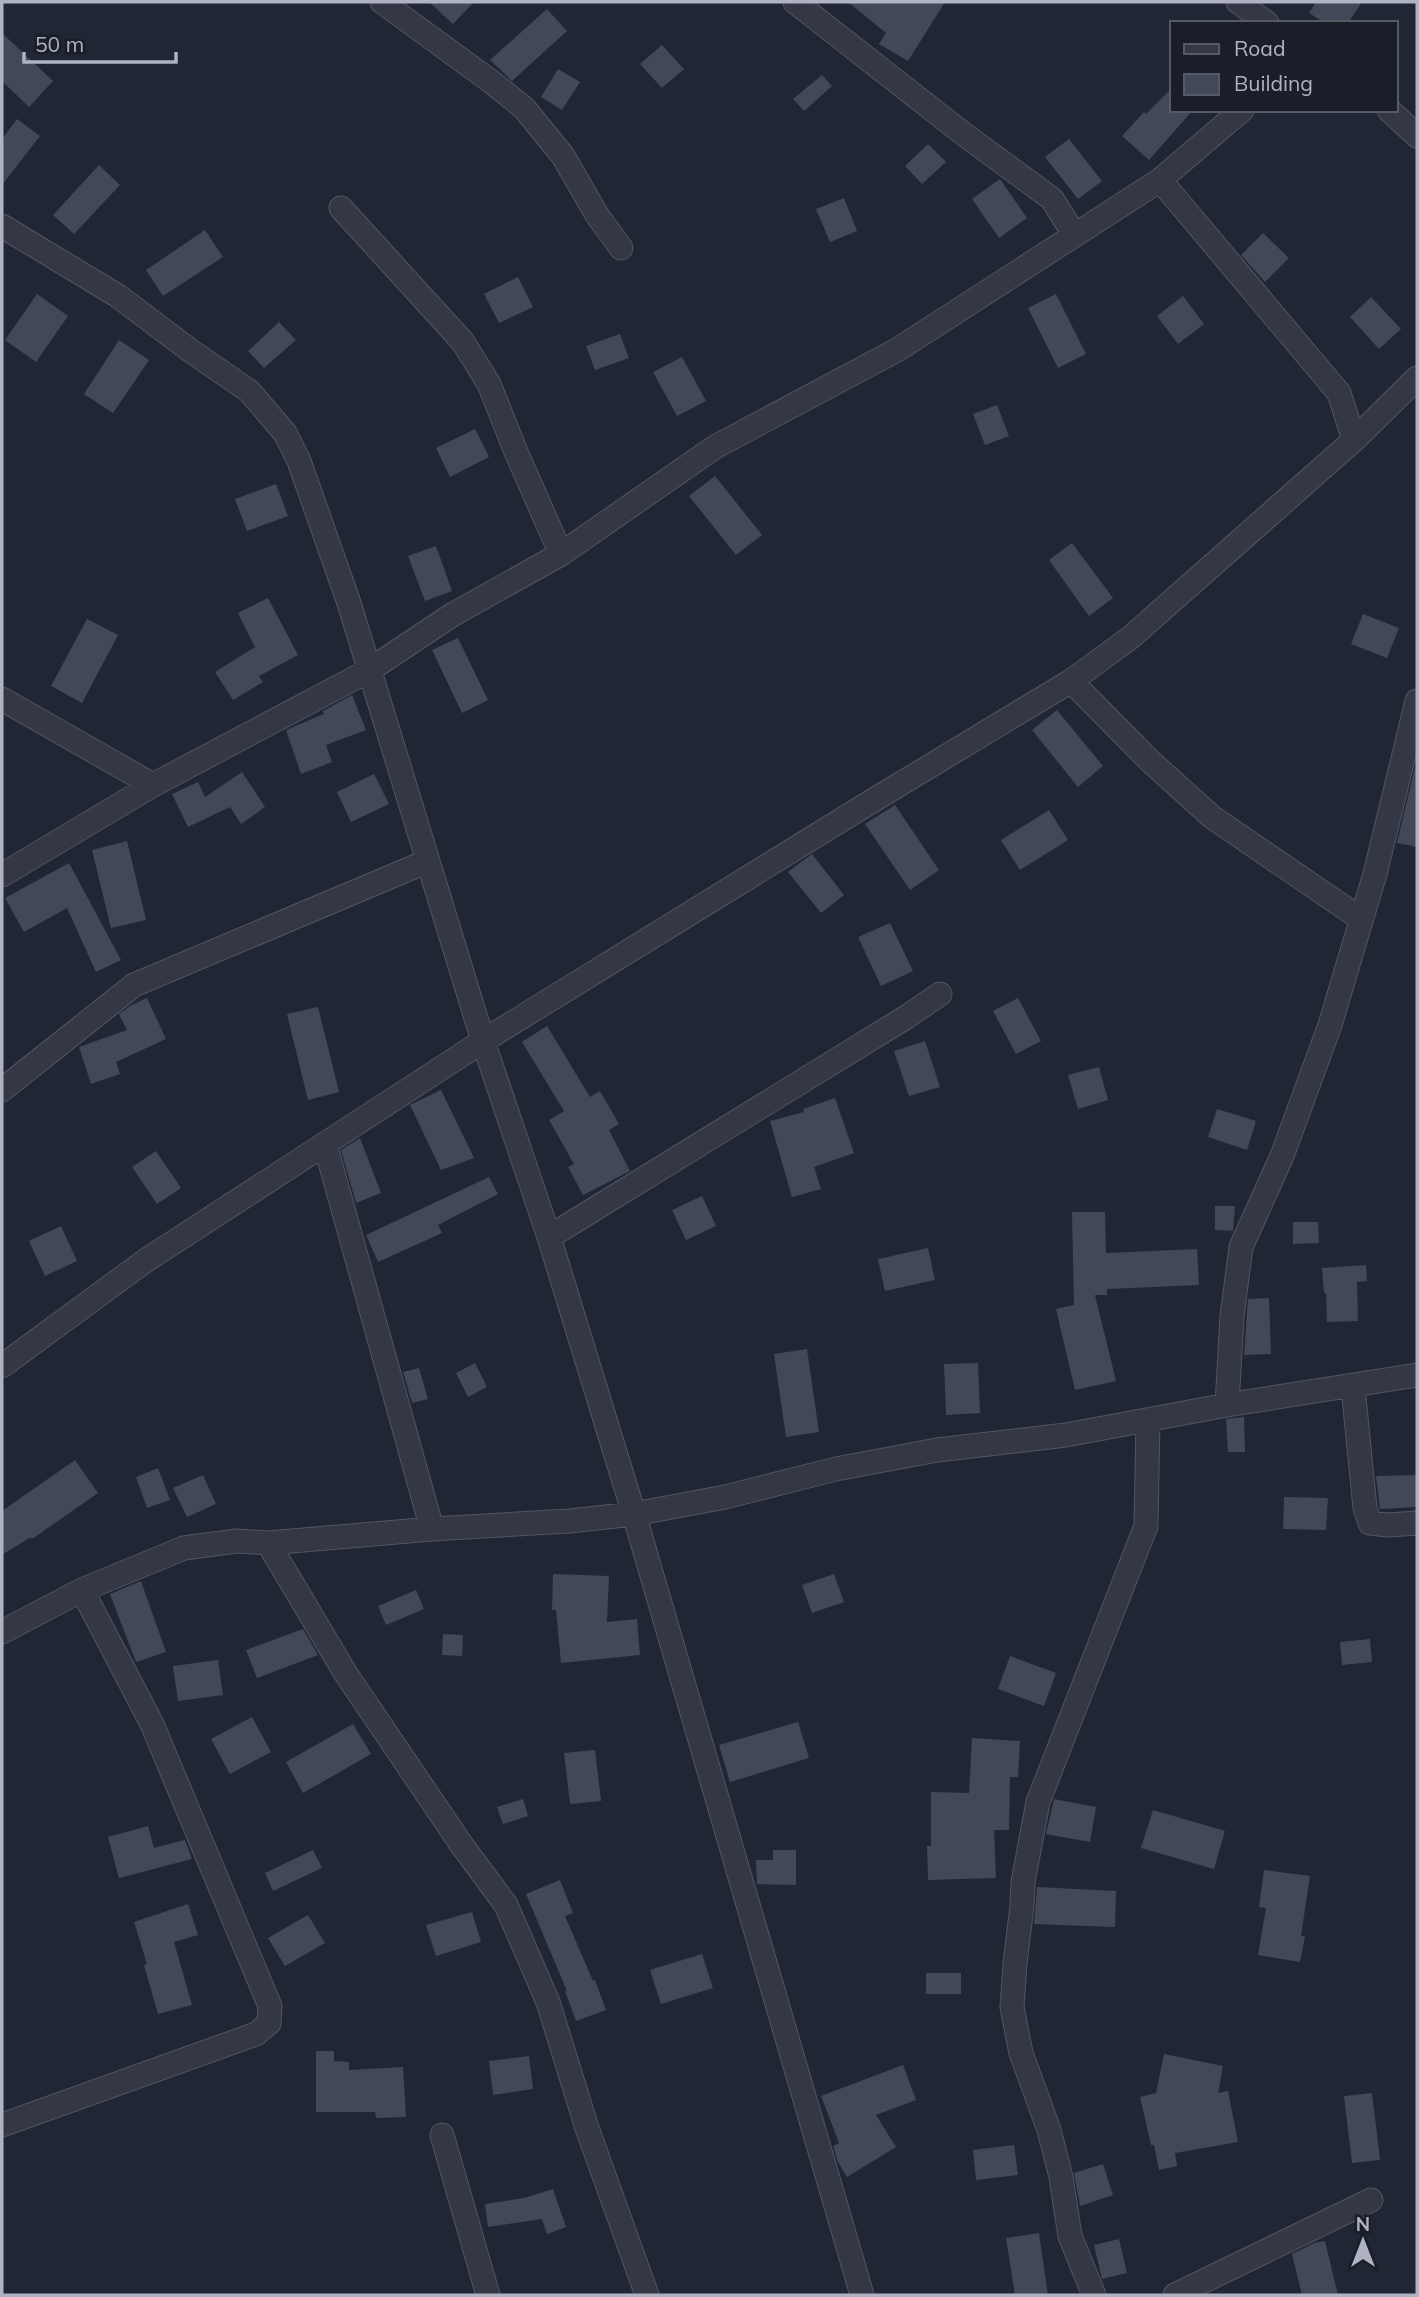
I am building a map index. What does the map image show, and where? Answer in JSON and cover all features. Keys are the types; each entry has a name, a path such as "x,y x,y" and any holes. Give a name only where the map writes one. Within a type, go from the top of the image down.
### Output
{"street":[{"path":"382,2 524,108 564,156 597,215 621,248"},
{"path":"795,2 961,132 1052,199 1074,234"},
{"path":"1238,2 1264,21"},
{"path":"2,875 153,785 368,671 452,615 561,554 715,447 897,349 1160,180 1240,112"},
{"path":"1392,112 1417,136"},
{"path":"1160,180 1339,393 1354,440"},
{"path":"341,208 463,342 489,384 561,554"},
{"path":"2,226 118,296 249,391 285,433 299,461 331,553 483,1041 549,1237 634,1514 862,2295"},
{"path":"2,1366 145,1261 483,1041 877,797 1071,681 1130,638 1354,440 1417,378"},
{"path":"1071,681 1150,761 1212,817 1361,919"},
{"path":"2,699 153,785"},
{"path":"1227,1405 1232,1315 1241,1247 1282,1156 1325,1038 1361,919 1417,701"},
{"path":"2,1090 134,985 428,861"},
{"path":"549,1237 940,994"},
{"path":"325,1144 432,1529"},
{"path":"2,1632 82,1590 184,1548 237,1541 268,1543 634,1514 725,1497 836,1469 937,1450 1066,1435 1227,1405 1417,1375"},
{"path":"1353,1387 1365,1508 1370,1523 1417,1523"},
{"path":"1094,2295 1070,2236 1061,2177 1052,2142 1021,2053 1012,2007 1023,1882 1038,1802 1146,1527 1148,1420"},
{"path":"268,1543 346,1674 461,1844 506,1905 548,2001 587,2128 647,2295"},
{"path":"2,2125 256,2034 269,2023 270,2006 152,1724 82,1590"},
{"path":"442,2135 488,2295"},
{"path":"1175,2295 1371,2200"}],"building":[{"path":"429,2 474,2 453,24"},
{"path":"848,2 945,2 908,61 879,44 886,33"},
{"path":"1316,2 1362,2 1349,21 1322,21 1309,13"},
{"path":"547,9 567,31 512,81 490,60"},
{"path":"2,33 53,81 29,107 2,81"},
{"path":"662,45 684,69 662,88 640,64"},
{"path":"558,69 580,82 562,110 541,97"},
{"path":"822,75 832,86 804,111 793,99"},
{"path":"1170,90 1170,112 1191,112 1149,160 1122,136 1144,112 1146,114"},
{"path":"17,119 40,136 2,185 2,139"},
{"path":"1069,139 1102,181 1078,199 1045,157"},
{"path":"928,144 946,162 922,184 905,166"},
{"path":"99,165 120,185 74,234 53,215"},
{"path":"1000,179 1027,218 999,238 972,199"},
{"path":"844,198 857,231 830,242 816,209"},
{"path":"205,230 223,257 163,296 146,270"},
{"path":"1263,233 1289,258 1265,282 1241,255"},
{"path":"518,277 533,307 499,323 484,294"},
{"path":"37,294 68,316 36,362 5,340"},
{"path":"1056,294 1086,354 1058,368 1028,308"},
{"path":"1183,296 1204,324 1178,344 1157,316"},
{"path":"1371,297 1401,329 1379,349 1350,317"},
{"path":"279,322 296,340 264,368 248,351"},
{"path":"620,334 629,358 595,370 586,346"},
{"path":"119,340 149,360 113,413 84,394"},
{"path":"682,357 706,401 677,416 653,372"},
{"path":"997,405 1009,436 985,445 973,414"},
{"path":"475,429 489,457 450,477 436,448"},
{"path":"715,476 762,535 736,555 689,496"},
{"path":"276,484 288,516 247,531 235,499"},
{"path":"1072,543 1113,598 1089,616 1049,560"},
{"path":"436,546 452,591 425,601 408,556"},
{"path":"268,598 298,655 259,676 263,682 233,700 215,672 255,647 238,613"},
{"path":"1363,614 1399,628 1387,658 1351,644"},
{"path":"87,619 118,635 82,703 51,686"},
{"path":"458,638 488,700 462,713 432,650"},
{"path":"352,695 366,730 326,745 332,762 301,774 286,730 324,714 323,711"},
{"path":"1057,710 1103,766 1078,787 1032,730"},
{"path":"1417,759 1417,847 1397,843"},
{"path":"242,772 265,807 241,824 230,807 188,827 172,794 198,782 205,797"},
{"path":"374,774 389,804 351,822 337,792"},
{"path":"895,805 939,870 910,890 865,824"},
{"path":"1049,810 1068,840 1020,870 1001,840"},
{"path":"127,841 146,920 111,928 92,850"},
{"path":"812,854 844,895 821,913 788,872"},
{"path":"69,863 121,960 96,972 67,908 24,932 5,898"},
{"path":"890,923 913,971 881,986 858,937"},
{"path":"147,998 166,1039 116,1062 120,1074 91,1084 79,1047 127,1030 119,1014"},
{"path":"1018,998 1041,1041 1016,1054 993,1011"},
{"path":"318,1007 339,1092 308,1100 287,1014"},
{"path":"547,1026 590,1097 600,1091 619,1124 609,1130 630,1171 583,1195 568,1167 574,1164 549,1120 564,1111 522,1042"},
{"path":"925,1041 940,1087 909,1096 894,1051"},
{"path":"1099,1067 1108,1100 1078,1109 1068,1075"},
{"path":"441,1090 474,1158 441,1170 410,1105"},
{"path":"835,1098 854,1153 814,1167 821,1189 792,1197 770,1121 804,1112 803,1109"},
{"path":"1217,1109 1256,1121 1247,1150 1208,1137"},
{"path":"360,1138 381,1193 356,1203 341,1150"},
{"path":"156,1151 181,1188 157,1204 132,1167"},
{"path":"489,1177 498,1194 438,1225 442,1233 378,1262 366,1235"},
{"path":"702,1196 716,1226 686,1240 672,1210"},
{"path":"1215,1206 1235,1206 1233,1231 1215,1230"},
{"path":"1072,1212 1105,1212 1106,1253 1197,1249 1199,1285 1107,1289 1107,1295 1095,1295 1116,1381 1075,1390 1056,1309 1074,1305"},
{"path":"1293,1222 1318,1222 1319,1243 1293,1244"},
{"path":"61,1226 77,1261 45,1276 29,1241"},
{"path":"928,1248 935,1280 885,1291 878,1259"},
{"path":"1366,1265 1367,1281 1357,1282 1358,1321 1327,1322 1322,1268"},
{"path":"1269,1298 1271,1354 1244,1355 1248,1299"},
{"path":"807,1349 819,1432 786,1437 774,1354"},
{"path":"475,1363 487,1387 468,1397 456,1373"},
{"path":"978,1363 980,1413 946,1415 944,1364"},
{"path":"419,1368 428,1399 412,1403 403,1372"},
{"path":"1244,1417 1245,1452 1228,1452 1226,1419"},
{"path":"75,1460 98,1493 32,1539 31,1537 2,1555 2,1511"},
{"path":"158,1468 170,1500 147,1508 136,1477"},
{"path":"203,1475 216,1504 187,1517 173,1488"},
{"path":"1417,1475 1417,1507 1380,1509 1376,1476"},
{"path":"1284,1497 1328,1498 1326,1530 1283,1529"},
{"path":"553,1574 609,1576 607,1622 637,1619 640,1655 561,1663 556,1610 552,1610"},
{"path":"834,1574 844,1602 812,1613 802,1585"},
{"path":"141,1581 166,1652 136,1662 110,1594"},
{"path":"416,1590 424,1609 386,1625 378,1606"},
{"path":"303,1629 318,1655 257,1678 246,1650"},
{"path":"443,1634 463,1635 462,1656 442,1655"},
{"path":"1370,1639 1372,1662 1342,1665 1340,1642"},
{"path":"1010,1656 1056,1673 1044,1706 998,1689"},
{"path":"218,1660 223,1695 178,1701 173,1666"},
{"path":"252,1717 271,1752 230,1774 211,1739"},
{"path":"798,1722 809,1758 730,1782 719,1745"},
{"path":"353,1724 371,1754 303,1793 286,1762"},
{"path":"972,1738 1020,1741 1018,1777 1010,1777 1009,1830 994,1830 996,1878 928,1880 927,1846 931,1846 931,1792 969,1793"},
{"path":"595,1750 601,1801 570,1804 564,1753"},
{"path":"523,1799 528,1816 503,1824 497,1807"},
{"path":"1054,1799 1096,1807 1090,1842 1046,1834"},
{"path":"1153,1810 1225,1831 1214,1869 1141,1848"},
{"path":"148,1826 154,1848 185,1840 192,1859 119,1878 108,1837"},
{"path":"313,1850 322,1868 273,1891 265,1873"},
{"path":"773,1850 796,1850 796,1885 757,1884 756,1860 773,1860"},
{"path":"1264,1870 1310,1876 1300,1962 1258,1955 1266,1908 1259,1907"},
{"path":"560,1880 573,1913 565,1916 606,2010 576,2021 567,1991 526,1894"},
{"path":"1037,1887 1116,1891 1115,1927 1034,1924"},
{"path":"188,1904 198,1935 174,1942 192,2005 158,2014 134,1922"},
{"path":"472,1912 481,1942 436,1956 426,1925"},
{"path":"308,1915 325,1943 285,1966 268,1938"},
{"path":"702,1954 713,1988 661,2004 650,1970"},
{"path":"926,1973 961,1973 961,1994 926,1994"},
{"path":"316,2051 334,2051 334,2061 349,2062 349,2070 403,2067 406,2117 376,2118 375,2112 316,2112"},
{"path":"1164,2054 1223,2066 1218,2093 1228,2091 1238,2142 1175,2153 1177,2166 1159,2170 1140,2097 1156,2093"},
{"path":"529,2056 533,2089 493,2095 489,2061"},
{"path":"903,2065 916,2100 876,2115 896,2147 847,2177 838,2162 833,2146 839,2143 821,2096"},
{"path":"1372,2093 1380,2160 1352,2163 1344,2096"},
{"path":"1014,2145 1018,2175 976,2180 973,2150"},
{"path":"1103,2164 1113,2195 1080,2206 1074,2173"},
{"path":"553,2189 566,2227 547,2234 542,2219 488,2227 485,2204 524,2198"},
{"path":"1039,2233 1048,2295 1015,2295 1006,2238"},
{"path":"1119,2239 1127,2273 1102,2279 1094,2245"},
{"path":"1325,2241 1338,2295 1302,2295 1292,2254 1314,2243"}]}
